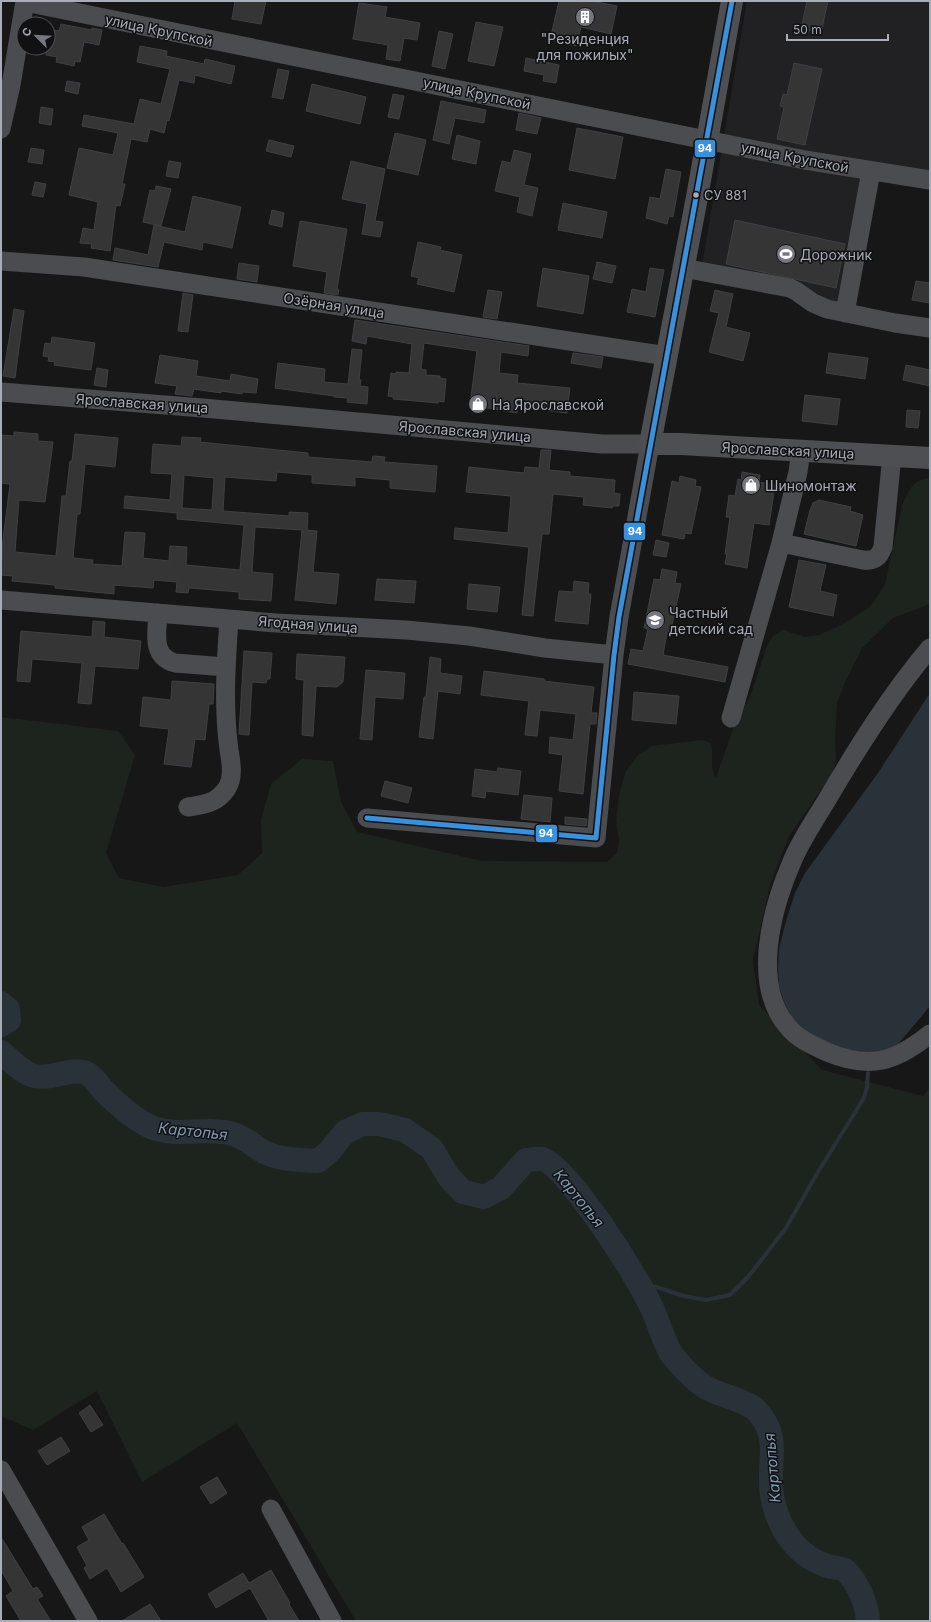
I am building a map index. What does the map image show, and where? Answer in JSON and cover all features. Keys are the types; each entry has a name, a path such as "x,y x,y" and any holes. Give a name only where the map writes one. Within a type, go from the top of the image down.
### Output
{"main road":[{"path":"650,444 684,268 732,1"},
{"name":"Ярославская улица","path":"650,444 681,444 930,458"}],"street":[{"name":"улица Крупской","path":"25,2 805,160 871,172 930,180"},
{"path":"1,129 11,85 25,2"},
{"path":"845,314 871,172"},
{"name":"Озёрная улица","path":"1,261 84,267 667,356"},
{"path":"684,268 790,288 819,306 845,314 930,328"},
{"name":"Ярославская улица","path":"1,392 203,408 602,444 650,444"},
{"path":"367,818 596,838 619,616 650,444"},
{"path":"731,718 781,543 798,472 801,450"},
{"path":"781,543 863,560 871,561 877,558 883,547 892,455"},
{"name":"Ягодная улица","path":"1,600 229,619 406,630 469,636 545,648 614,655"},
{"path":"158,613 158,652 167,661 174,663 226,667"},
{"path":"188,807 214,801 227,788 231,780 231,759 225,716 229,619"},
{"path":"930,648 877,721 850,762 791,863 780,894 773,925 768,950 768,974 770,995 789,1029 803,1040 837,1056 858,1061 876,1062 889,1060 908,1050 930,1034"},
{"path":"1,1470 88,1621"},
{"path":"271,1509 332,1621"}],"shaded area":[{"path":"747,1 930,1 930,180 871,172 845,313 701,271"},
{"path":"930,477 930,604 893,618 862,648 845,682 837,703 835,739 836,760 832,774 789,836 770,885 753,960 759,1005 822,1070 923,1096 930,1088 930,1621 356,1621 237,1423 142,1482 97,1391 33,1430 1,1416 1,717 118,731 135,755 106,853 119,878 163,887 238,875 262,853 261,820 271,784 302,759 333,761 341,802 357,832 482,861 607,862 617,853 619,840 616,821 619,795 626,771 638,755 652,746 702,740 711,743 712,765 716,778 735,723 750,697 767,646 773,636 783,630 805,637 819,635 841,625 870,607 885,585 902,506 907,495 915,484"},
{"path":"930,693 930,1006 899,1043 883,1053 843,1051 806,1033 792,1018 784,1002 779,986 779,949 795,893 805,873 878,773"}],"building":[{"path":"235,1 266,1 261,24 232,19"},
{"name":"\"Резиденция для пожилых\"","path":"559,1 592,1 617,6 611,34 581,27 576,46 550,40"},
{"path":"807,1 828,1 821,33 801,29"},
{"path":"359,3 387,7 385,17 420,23 417,40 404,38 400,61 386,59 388,45 353,39"},
{"path":"476,22 503,27 494,66 468,61"},
{"path":"61,24 92,30 92,28 102,30 99,45 84,42 80,62 75,61 74,66 56,62 57,57 52,56 56,56 56,31 59,31"},
{"path":"439,31 453,34 445,69 432,66"},
{"path":"140,46 167,51 166,56 204,64 205,59 235,66 231,84 195,75 194,83 179,80 169,121 167,120 164,133 150,129 147,142 131,139 122,184 125,184 120,206 116,205 110,251 91,248 92,244 80,243 83,228 94,230 98,202 69,195 79,148 113,155 118,133 82,126 84,115 134,124 140,99 161,104 170,69 137,62"},
{"path":"526,58 559,65 556,83 543,81 544,75 524,71"},
{"path":"794,63 822,69 805,145 777,139 784,107 780,106 783,94 787,95"},
{"path":"278,69 289,71 283,99 272,97"},
{"path":"67,81 80,83 78,94 65,91"},
{"path":"312,84 366,97 360,124 306,111"},
{"path":"393,94 404,96 399,119 388,117"},
{"path":"441,101 486,110 484,123 455,118 449,144 433,140"},
{"path":"41,107 53,109 51,125 39,123"},
{"path":"519,113 541,118 537,134 516,130"},
{"path":"577,128 623,137 615,179 569,170"},
{"path":"395,133 426,140 418,175 387,168"},
{"path":"457,135 480,141 476,164 452,159"},
{"path":"269,140 294,146 291,157 266,151"},
{"path":"31,148 44,150 42,164 28,162"},
{"path":"514,150 531,154 524,185 538,188 532,216 517,212 520,197 495,191 502,161 511,163"},
{"path":"169,161 181,163 178,178 166,176"},
{"path":"351,161 385,169 375,221 383,222 380,237 362,234 367,204 342,199"},
{"path":"666,169 681,172 673,217 669,216 667,224 646,218 650,197 660,199"},
{"path":"35,182 46,184 43,197 32,195"},
{"path":"156,186 171,189 161,226 143,222 150,190 155,191"},
{"path":"193,196 241,207 232,248 203,242 202,250 164,242 158,267 113,260 115,248 148,255 154,225 185,232"},
{"path":"563,203 607,212 602,238 558,230"},
{"path":"272,210 284,213 282,227 269,224"},
{"name":"Дорожник","path":"735,220 845,244 836,288 726,264"},
{"path":"300,221 347,229 337,289 339,290 338,295 324,293 327,272 293,266"},
{"path":"418,242 441,247 440,250 462,255 454,292 417,284 419,278 411,276"},
{"path":"597,262 616,266 612,283 593,279"},
{"path":"239,263 259,266 257,282 237,279"},
{"path":"543,268 589,276 583,314 537,306"},
{"path":"650,268 664,270 655,317 627,312 632,289 646,292"},
{"path":"916,281 930,283 930,303 912,300"},
{"path":"488,290 502,292 497,319 483,317"},
{"path":"715,290 733,294 726,327 750,333 743,361 709,352 719,313 710,311"},
{"path":"183,293 193,295 188,332 178,331"},
{"path":"14,309 24,311 15,378 3,376"},
{"path":"355,320 529,346 528,356 501,352 499,373 518,375 517,383 570,388 567,413 518,407 517,413 470,405 477,351 424,343 421,369 426,370 426,375 440,376 440,378 446,379 444,402 438,401 438,403 393,399 394,397 388,396 391,373 409,373 412,344 367,336 366,344 352,341"},
{"path":"52,337 95,343 91,370 54,365 55,362 48,361 49,357 43,356 45,343 51,344"},
{"path":"352,349 362,350 359,380 361,380 360,386 368,387 367,404 347,402 348,398 275,388 278,363 325,369 324,382 348,384"},
{"path":"573,353 603,357 601,368 571,363"},
{"path":"829,353 868,358 865,379 826,373"},
{"path":"160,355 198,361 196,376 230,381 231,374 258,379 256,393 242,392 242,394 221,391 221,393 194,389 192,396 175,394 177,386 155,383"},
{"path":"906,365 930,370 930,386 903,380"},
{"path":"97,368 108,370 106,387 94,385"},
{"path":"805,395 840,399 837,425 802,421"},
{"path":"907,410 920,411 918,428 906,427"},
{"path":"14,432 38,434 38,441 53,442 45,502 19,500 15,552 56,556 62,496 66,496 75,434 118,438 115,467 85,464 80,514 77,514 73,558 93,560 92,564 122,566 125,532 145,533 143,558 169,561 170,546 187,547 186,565 240,570 244,525 177,519 177,513 124,508 125,496 170,500 172,474 151,473 153,444 181,446 182,437 201,438 200,442 308,453 308,457 372,462 373,456 385,457 384,462 437,466 435,492 390,488 390,480 355,477 355,486 312,483 312,475 277,472 276,481 225,477 223,511 289,516 289,512 308,513 307,530 317,531 313,572 339,574 336,604 295,600 302,530 255,527 252,572 273,574 271,601 239,599 239,592 189,588 188,593 176,592 177,582 154,580 153,588 114,585 114,594 55,588 55,585 12,581 13,576 1,575 3,539 10,484 1,483 1,435 14,436","holes":["184,475 214,478 212,510 182,508"]},
{"path":"541,450 551,450 549,470 570,472 570,476 615,480 614,493 620,494 619,506 613,506 612,508 583,505 584,497 553,494 549,534 542,534 533,616 522,615 529,547 454,539 455,528 508,533 511,496 466,492 469,467 524,473 525,467 539,468"},
{"path":"742,472 760,475 759,482 775,485 769,525 754,523 747,568 725,564 730,517 726,517 729,495 735,496 738,479 741,480"},
{"path":"680,476 696,480 695,486 701,487 691,534 685,533 684,539 662,535 672,481 679,483"},
{"path":"819,500 851,507 850,511 863,515 856,546 804,534 813,503"},
{"path":"656,540 669,543 666,557 653,555"},
{"path":"799,560 826,565 820,591 837,595 833,616 789,607"},
{"path":"662,569 677,572 675,583 681,584 670,634 667,633 663,655 728,667 725,682 628,664 631,649 643,651 648,629 644,628 654,579 660,580"},
{"path":"377,579 416,581 414,603 375,600"},
{"path":"574,581 589,583 588,594 591,594 588,624 555,621 559,591 573,592"},
{"path":"469,584 500,587 497,612 467,609"},
{"path":"93,621 105,622 104,637 141,641 138,669 95,666 91,704 78,703 82,663 32,659 30,682 17,681 21,631 92,637"},
{"path":"244,651 272,653 270,679 267,679 266,683 252,682 249,735 239,734"},
{"path":"297,654 345,657 343,682 337,687 316,686 313,736 302,735 304,680 296,679"},
{"path":"430,657 441,659 440,673 462,676 460,694 438,691 433,739 419,737 424,697 426,697"},
{"path":"366,670 405,673 403,699 375,697 372,740 360,739"},
{"path":"484,671 544,679 544,681 594,687 591,713 597,713 596,724 590,724 583,794 559,791 563,755 549,753 550,737 573,740 576,714 540,710 537,736 525,735 529,701 481,695"},
{"path":"172,681 214,684 213,704 209,704 205,740 195,739 191,767 164,764 169,729 140,726 143,697 171,700"},
{"path":"634,692 679,696 676,724 632,720"},
{"path":"498,768 521,771 518,795 486,791 485,798 472,796 475,769 497,772"},
{"path":"385,781 412,788 408,803 381,796"},
{"path":"524,795 552,798 550,822 521,819"},
{"path":"565,817 587,819 586,826 565,824"},
{"path":"90,1405 103,1425 91,1432 79,1413"},
{"path":"61,1437 70,1451 47,1465 38,1451"},
{"path":"217,1477 227,1493 211,1504 200,1487"},
{"path":"104,1514 144,1577 121,1592 107,1568 90,1579 84,1568 87,1566 77,1547 89,1540 82,1527"},
{"path":"1,1537 33,1589 37,1587 43,1596 37,1599 51,1621 21,1621 6,1596 13,1591 1,1570"},
{"path":"271,1570 299,1621 269,1621 250,1588 216,1608 208,1594 243,1573 249,1583"},
{"path":"150,1604 161,1621 122,1621"}],"waterway":[{"name":"Картопья","path":"1,1003 8,1009 9,1020 1,1025"},
{"name":"Картопья","path":"1,1052 19,1068 38,1077 80,1071 86,1073 92,1077 103,1090 126,1111 151,1127 171,1132 213,1131 233,1134 245,1139 270,1155 284,1158 318,1161 329,1152 345,1132 363,1124 379,1124 405,1130 432,1149 448,1176 463,1192 484,1197 501,1188 526,1160 542,1159 554,1166 584,1201 618,1249 644,1292 672,1355 687,1372 705,1387 717,1393 746,1403 756,1410 763,1419 771,1436 771,1483 773,1502 783,1527 790,1539 805,1554 824,1565 846,1571 854,1581 861,1594 866,1608 868,1621"},
{"path":"643,1292 650,1287 656,1287 684,1296 706,1300 730,1295 748,1277 786,1228 818,1172 864,1098 867,1087 868,1073"}],"transit line":[{"name":"94","path":"367,818 596,838 619,617 732,1"}],"place":[{"name":"\"Резиденция для пожилых\"","path":"585,17"},
{"name":"СУ 881","path":"696,195"},
{"name":"Дорожник","path":"786,254"},
{"name":"На Ярославской","path":"478,404"},
{"name":"Шиномонтаж","path":"751,485"},
{"name":"Частный детский сад","path":"655,620"}]}
